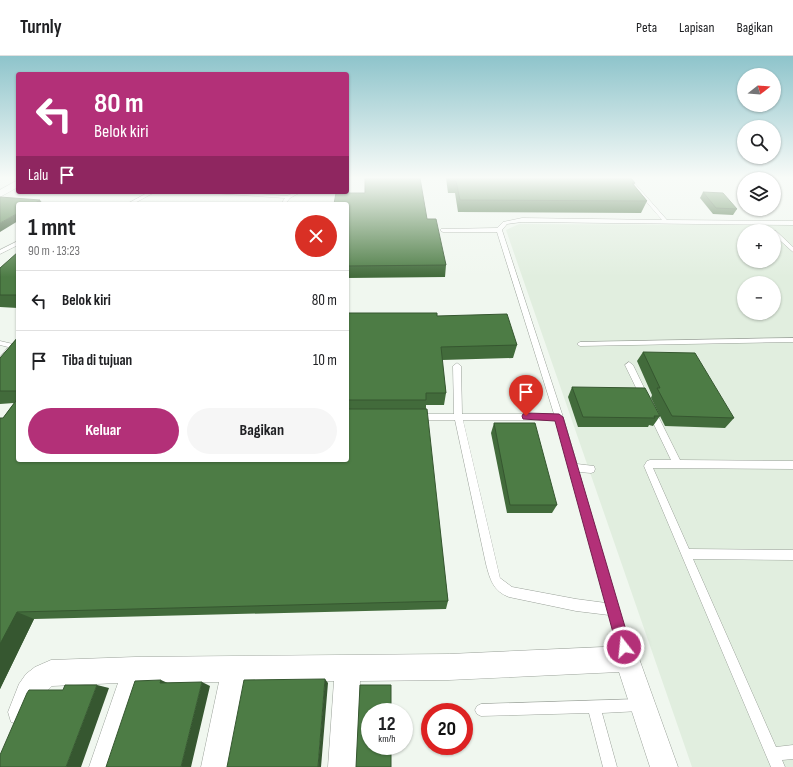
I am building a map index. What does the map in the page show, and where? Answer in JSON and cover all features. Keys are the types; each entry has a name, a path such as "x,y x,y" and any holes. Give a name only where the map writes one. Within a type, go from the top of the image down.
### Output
{"street":[{"path":"12,733 32,686 38,678 51,673 135,670 449,667 628,659 664,767"},
{"path":"342,767 348,668"},
{"path":"215,767 235,669"},
{"path":"103,767 135,670"}],"lane":[{"path":"657,211 666,222"},
{"path":"628,659 559,417 498,230 505,222 512,221 764,224 793,223"},
{"path":"443,230 498,230"},
{"path":"781,239 793,250"},
{"path":"0,252 16,244"},
{"path":"580,344 793,340"},
{"path":"0,343 11,346 11,349 0,362"},
{"path":"628,365 678,465"},
{"path":"457,366 458,417 496,581 509,592 576,605 613,610"},
{"path":"410,417 559,417"},
{"path":"778,767 648,466 650,464 793,465"},
{"path":"574,468 591,469"},
{"path":"686,554 793,555"},
{"path":"482,710 643,705"},
{"path":"594,707 610,767"},
{"path":"773,754 793,752"}],"shaded area":[{"path":"519,224 737,225 737,268 781,268 781,225 793,225 793,767 692,767 506,230"}],"building":[{"path":"0,211 16,211 16,214 0,223"},
{"path":"349,211 426,211 427,219 436,219 446,265 349,266"},
{"path":"16,254 16,295 0,295 0,268"},
{"path":"349,313 437,313 437,316 507,314 517,345 441,347 446,393 426,393 426,400 349,400"},
{"path":"16,339 16,391 0,391 0,358"},
{"path":"643,352 695,353 734,418 672,416 657,388 660,388"},
{"path":"572,387 645,388 660,416 654,416 655,418 583,417"},
{"path":"16,401 16,462 349,462 349,409 427,409 448,601 17,612 0,644 0,418 3,418"},
{"path":"494,423 535,423 557,505 510,505"},
{"path":"325,679 318,767 227,767 244,680"},
{"path":"161,680 160,683 202,682 181,767 106,767 135,681"},
{"path":"65,685 97,685 66,767 0,767 0,755 29,690 63,690"},
{"path":"360,685 391,685 391,703 361,703 361,755 391,755 391,767 356,767"}],"route":[{"path":"526,416 559,417 624,647"}]}
